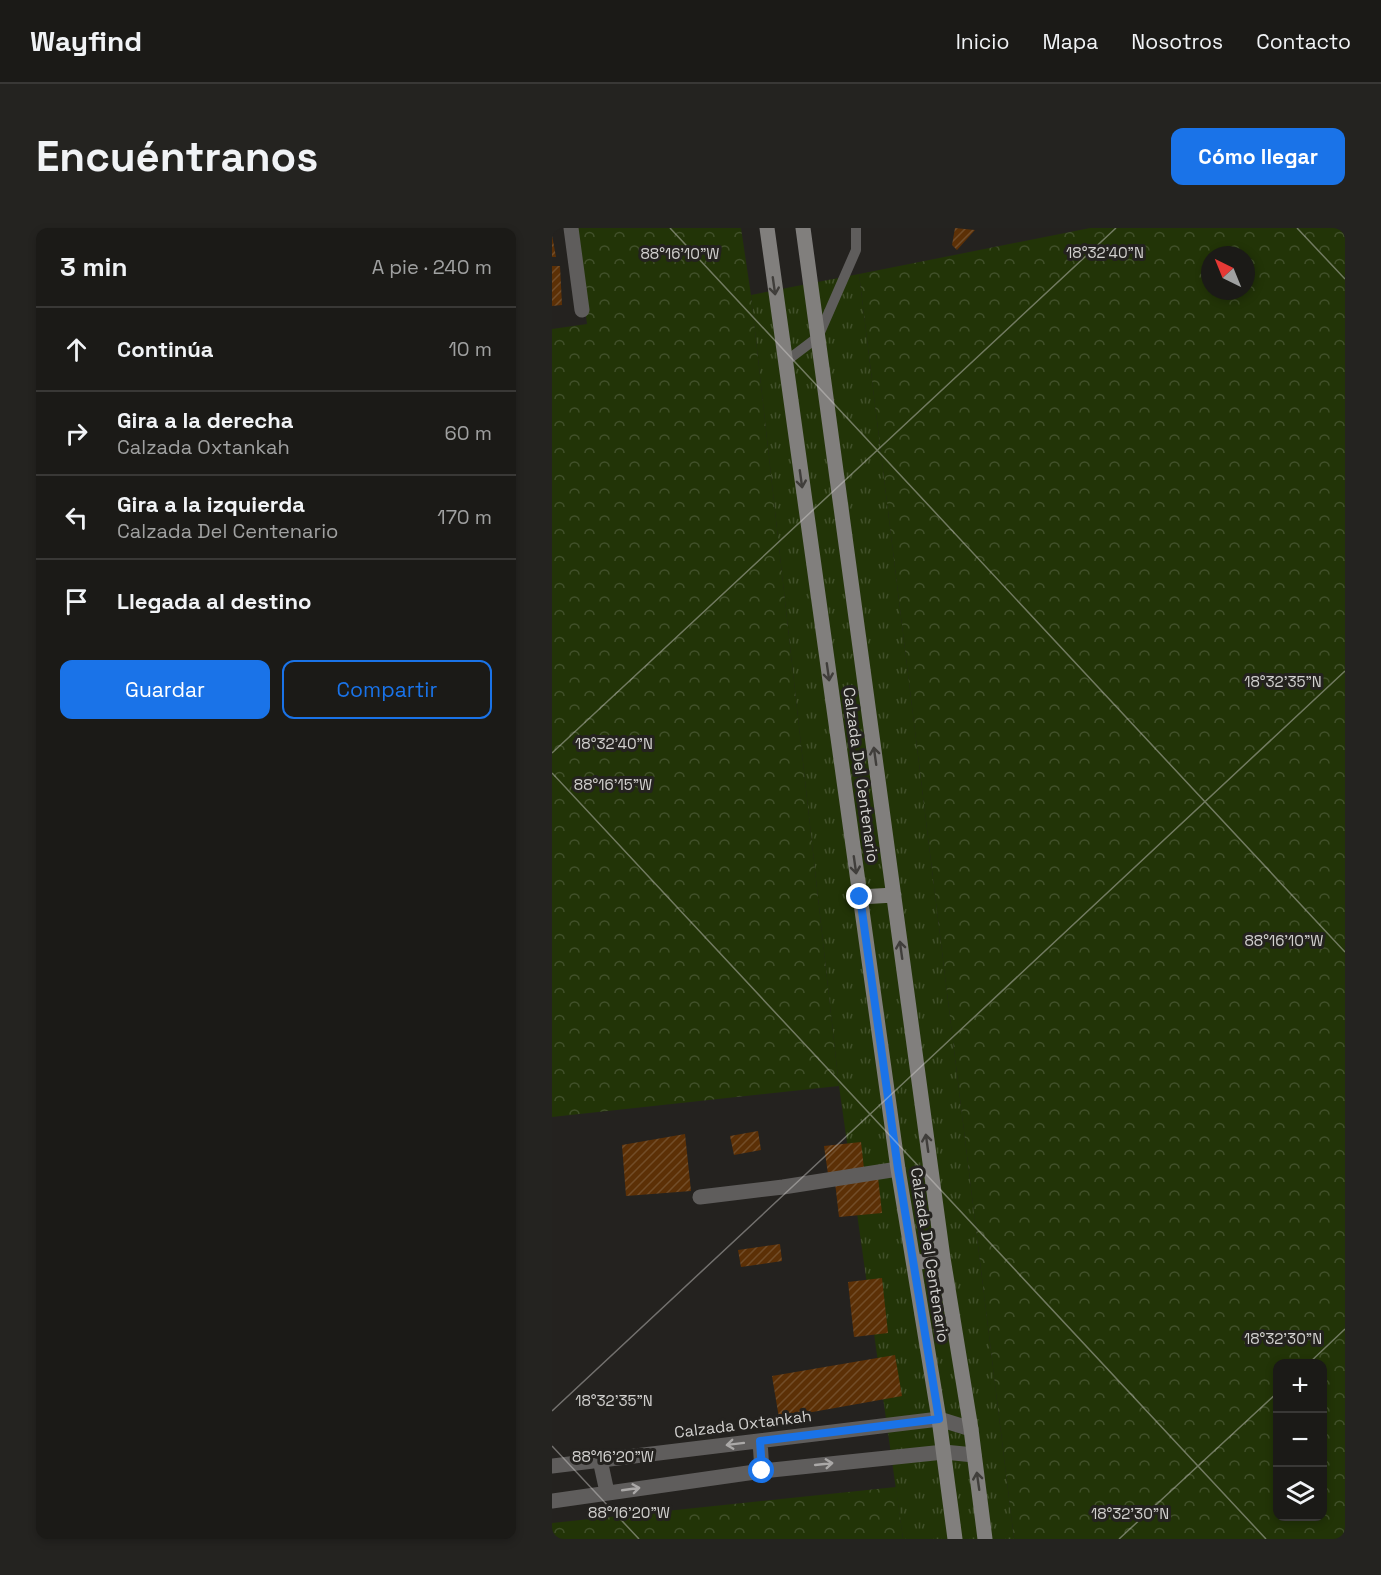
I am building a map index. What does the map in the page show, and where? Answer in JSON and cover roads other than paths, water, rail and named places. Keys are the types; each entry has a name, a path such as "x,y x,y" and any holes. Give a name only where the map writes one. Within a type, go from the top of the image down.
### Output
{"main road":[{"name":"Calzada Del Centenario","path":"767,228 898,1169 939,1419 955,1539"},
{"name":"Calzada Del Centenario","path":"803,228 943,1258 971,1429 985,1539"},
{"path":"860,897 894,895"},
{"path":"914,1263 943,1258"}],"street":[{"path":"571,228 582,310"},
{"path":"700,1197 898,1169"},
{"path":"939,1419 971,1429"},
{"name":"Calzada Oxtankah","path":"552,1466 939,1419"},
{"path":"760,1441 762,1471"},
{"path":"552,1501 762,1471 944,1452 974,1455"},
{"path":"600,1460 607,1492"}],"lane":[{"path":"785,362 818,337 856,250 856,228"}]}
